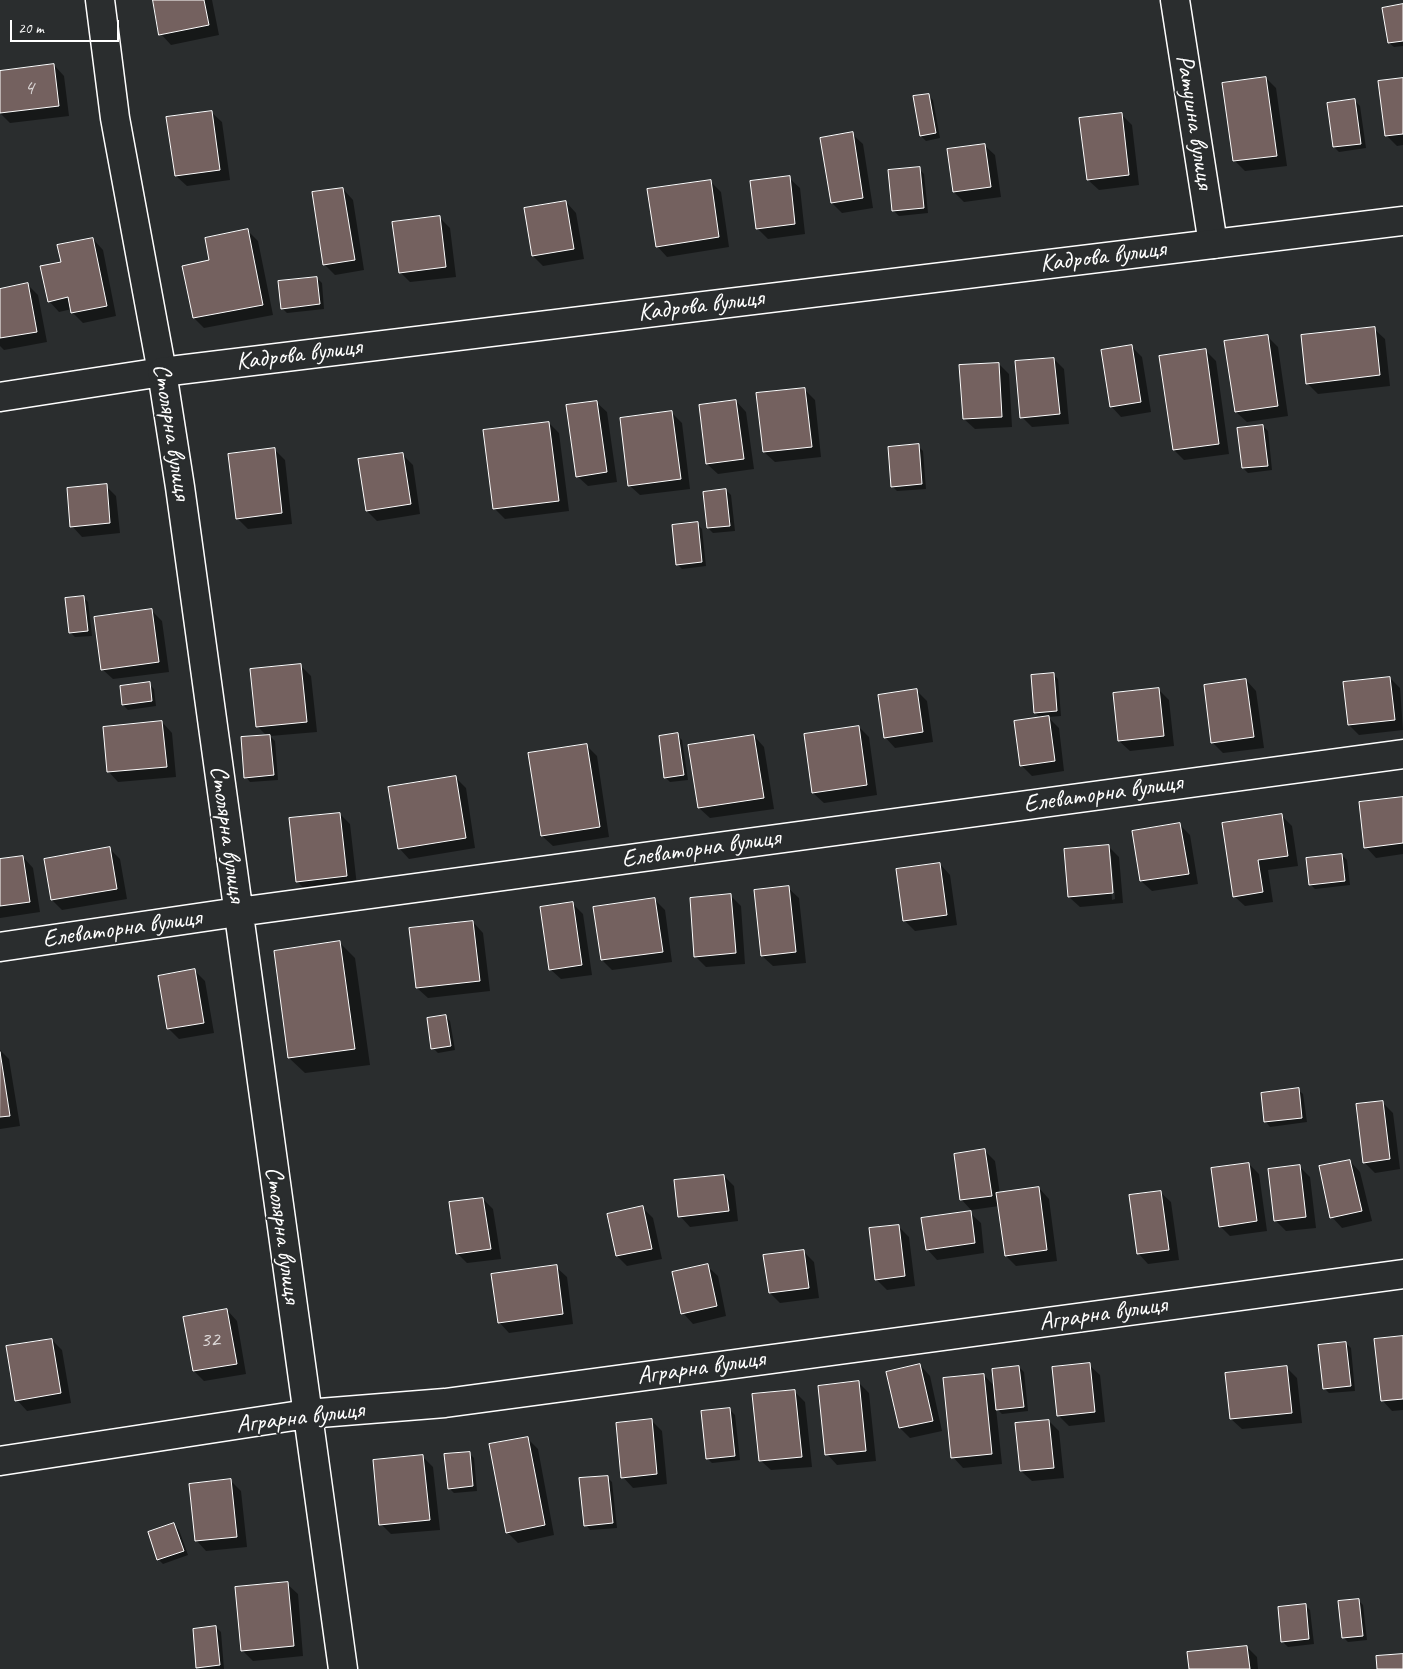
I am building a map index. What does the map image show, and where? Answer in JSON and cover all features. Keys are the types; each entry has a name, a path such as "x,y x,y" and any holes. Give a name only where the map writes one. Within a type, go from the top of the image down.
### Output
{"street":[{"name":"Столярна вулиця","path":"100,0 116,118 162,372 182,496 343,1669"},
{"name":"Ратушна вулиця","path":"1174,0 1213,244"},
{"name":"Кадрова вулиця","path":"0,397 162,372 1403,221"},
{"name":"Елеваторна вулиця","path":"0,947 238,912 1403,754"},
{"name":"Аграрна вулиця","path":"0,1462 307,1414 455,1402 1403,1274"}],"building":[{"path":"153,0 204,0 209,25 159,35"},
{"path":"1403,4 1403,41 1388,43 1382,8"},
{"path":"54,64 59,106 0,113 0,71"},
{"path":"1266,77 1277,156 1233,161 1222,83"},
{"path":"1403,78 1403,134 1385,136 1378,81"},
{"path":"929,94 936,133 920,136 913,96"},
{"path":"1355,99 1361,144 1333,147 1327,103"},
{"path":"212,111 220,170 175,176 166,117"},
{"path":"1122,113 1129,175 1087,180 1079,118"},
{"path":"853,132 863,198 831,203 820,138"},
{"path":"985,144 991,187 953,192 947,149"},
{"path":"920,167 924,208 892,211 888,170"},
{"path":"790,176 795,224 756,229 750,181"},
{"path":"711,180 719,237 656,247 647,189"},
{"path":"343,188 355,260 323,265 312,192"},
{"path":"566,201 574,249 532,256 524,208"},
{"path":"440,216 446,267 399,273 392,222"},
{"path":"248,229 263,305 193,318 182,266 209,260 205,238"},
{"path":"93,238 107,306 71,313 68,297 48,302 40,266 61,262 57,245"},
{"path":"317,277 320,304 281,309 278,281"},
{"path":"28,283 37,332 0,338 0,289"},
{"path":"1375,327 1380,375 1306,384 1301,335"},
{"path":"1268,335 1278,406 1235,412 1224,341"},
{"path":"1132,345 1141,402 1110,407 1101,350"},
{"path":"1206,349 1219,444 1173,450 1159,356"},
{"path":"1054,358 1060,414 1020,418 1015,361"},
{"path":"999,363 1002,417 963,419 959,365"},
{"path":"805,388 812,447 763,452 756,393"},
{"path":"736,400 744,459 706,464 699,405"},
{"path":"597,401 607,472 576,477 566,405"},
{"path":"672,411 681,479 628,486 620,418"},
{"path":"549,422 559,501 493,509 483,430"},
{"path":"1263,425 1268,466 1242,468 1237,428"},
{"path":"919,444 922,484 891,487 888,447"},
{"path":"275,448 282,513 236,519 228,454"},
{"path":"403,453 411,504 366,511 358,459"},
{"path":"107,484 110,523 70,527 67,488"},
{"path":"726,489 730,526 707,528 703,492"},
{"path":"698,522 702,562 676,565 672,525"},
{"path":"84,596 88,631 69,633 65,598"},
{"path":"152,609 159,662 101,670 94,617"},
{"path":"301,664 307,722 256,727 250,669"},
{"path":"1054,673 1057,711 1034,713 1031,675"},
{"path":"1390,677 1395,720 1348,725 1343,682"},
{"path":"1246,679 1254,737 1211,743 1204,685"},
{"path":"150,682 152,701 122,705 120,686"},
{"path":"1159,688 1164,736 1118,741 1113,693"},
{"path":"917,689 923,732 884,738 878,695"},
{"path":"1049,716 1055,761 1020,766 1014,721"},
{"path":"162,721 167,767 107,772 103,727"},
{"path":"859,726 867,785 812,793 804,734"},
{"path":"678,733 684,775 664,778 659,736"},
{"path":"270,735 274,775 244,778 241,737"},
{"path":"754,735 764,798 698,808 688,745"},
{"path":"587,744 600,827 541,836 528,753"},
{"path":"456,776 466,838 398,849 388,787"},
{"path":"1403,797 1403,843 1364,848 1359,802"},
{"path":"340,813 347,876 296,882 289,818"},
{"path":"1282,814 1288,856 1258,860 1263,892 1233,897 1222,823"},
{"path":"1180,823 1189,874 1140,881 1132,831"},
{"path":"1109,845 1113,893 1068,897 1064,849"},
{"path":"110,847 117,889 51,900 44,859"},
{"path":"1342,854 1345,881 1309,885 1306,858"},
{"path":"23,856 30,902 0,906 0,859"},
{"path":"940,863 947,915 903,921 896,869"},
{"path":"789,886 796,952 761,956 754,890"},
{"path":"731,894 736,953 694,957 690,898"},
{"path":"655,898 663,952 601,960 593,907"},
{"path":"573,902 582,965 549,970 540,907"},
{"path":"473,921 480,981 416,988 409,928"},
{"path":"340,941 355,1049 288,1058 274,951"},
{"path":"195,969 204,1023 167,1029 158,976"},
{"path":"446,1015 451,1046 431,1049 427,1018"},
{"path":"0,1052 10,1116 0,1117"},
{"path":"1299,1088 1302,1118 1264,1122 1261,1093"},
{"path":"1383,1101 1390,1159 1363,1163 1356,1104"},
{"path":"985,1149 992,1196 960,1200 954,1154"},
{"path":"1350,1160 1362,1211 1330,1218 1319,1166"},
{"path":"1249,1163 1257,1221 1219,1227 1211,1168"},
{"path":"1300,1165 1306,1217 1274,1221 1268,1169"},
{"path":"724,1175 729,1211 678,1217 674,1180"},
{"path":"1039,1187 1047,1250 1005,1256 996,1193"},
{"path":"1161,1191 1169,1250 1137,1254 1129,1195"},
{"path":"483,1198 491,1249 456,1254 449,1202"},
{"path":"643,1206 652,1249 616,1256 607,1214"},
{"path":"971,1211 975,1243 926,1250 921,1218"},
{"path":"899,1225 905,1276 875,1280 869,1228"},
{"path":"804,1250 809,1288 769,1293 763,1255"},
{"path":"708,1264 717,1306 681,1314 672,1272"},
{"path":"557,1265 563,1314 498,1323 491,1274"},
{"path":"227,1309 237,1364 193,1371 183,1317"},
{"path":"1403,1336 1403,1399 1381,1401 1374,1339"},
{"path":"52,1339 61,1393 15,1401 6,1346"},
{"path":"1346,1342 1351,1386 1323,1389 1318,1345"},
{"path":"1090,1363 1095,1412 1057,1416 1052,1367"},
{"path":"920,1364 933,1421 899,1428 886,1372"},
{"path":"1019,1366 1024,1407 996,1410 992,1369"},
{"path":"1287,1366 1292,1413 1230,1419 1225,1373"},
{"path":"984,1374 992,1454 951,1458 943,1378"},
{"path":"859,1381 866,1451 825,1455 818,1386"},
{"path":"795,1390 802,1457 759,1461 752,1394"},
{"path":"730,1408 735,1456 706,1459 701,1411"},
{"path":"652,1419 657,1474 621,1478 616,1423"},
{"path":"1049,1420 1054,1468 1020,1471 1015,1423"},
{"path":"528,1437 545,1525 506,1533 489,1444"},
{"path":"470,1452 473,1486 448,1489 444,1454"},
{"path":"423,1455 430,1520 379,1525 373,1460"},
{"path":"608,1476 613,1523 584,1526 579,1478"},
{"path":"231,1479 237,1537 195,1541 189,1484"},
{"path":"174,1523 184,1551 157,1560 148,1532"},
{"path":"288,1582 294,1646 241,1651 235,1587"},
{"path":"1359,1599 1363,1636 1342,1638 1338,1601"},
{"path":"1306,1604 1309,1639 1281,1642 1278,1607"},
{"path":"216,1626 220,1665 196,1668 193,1629"},
{"path":"1247,1646 1250,1669 1189,1669 1187,1652"},
{"path":"1403,1654 1403,1669 1377,1669 1376,1656"}]}
